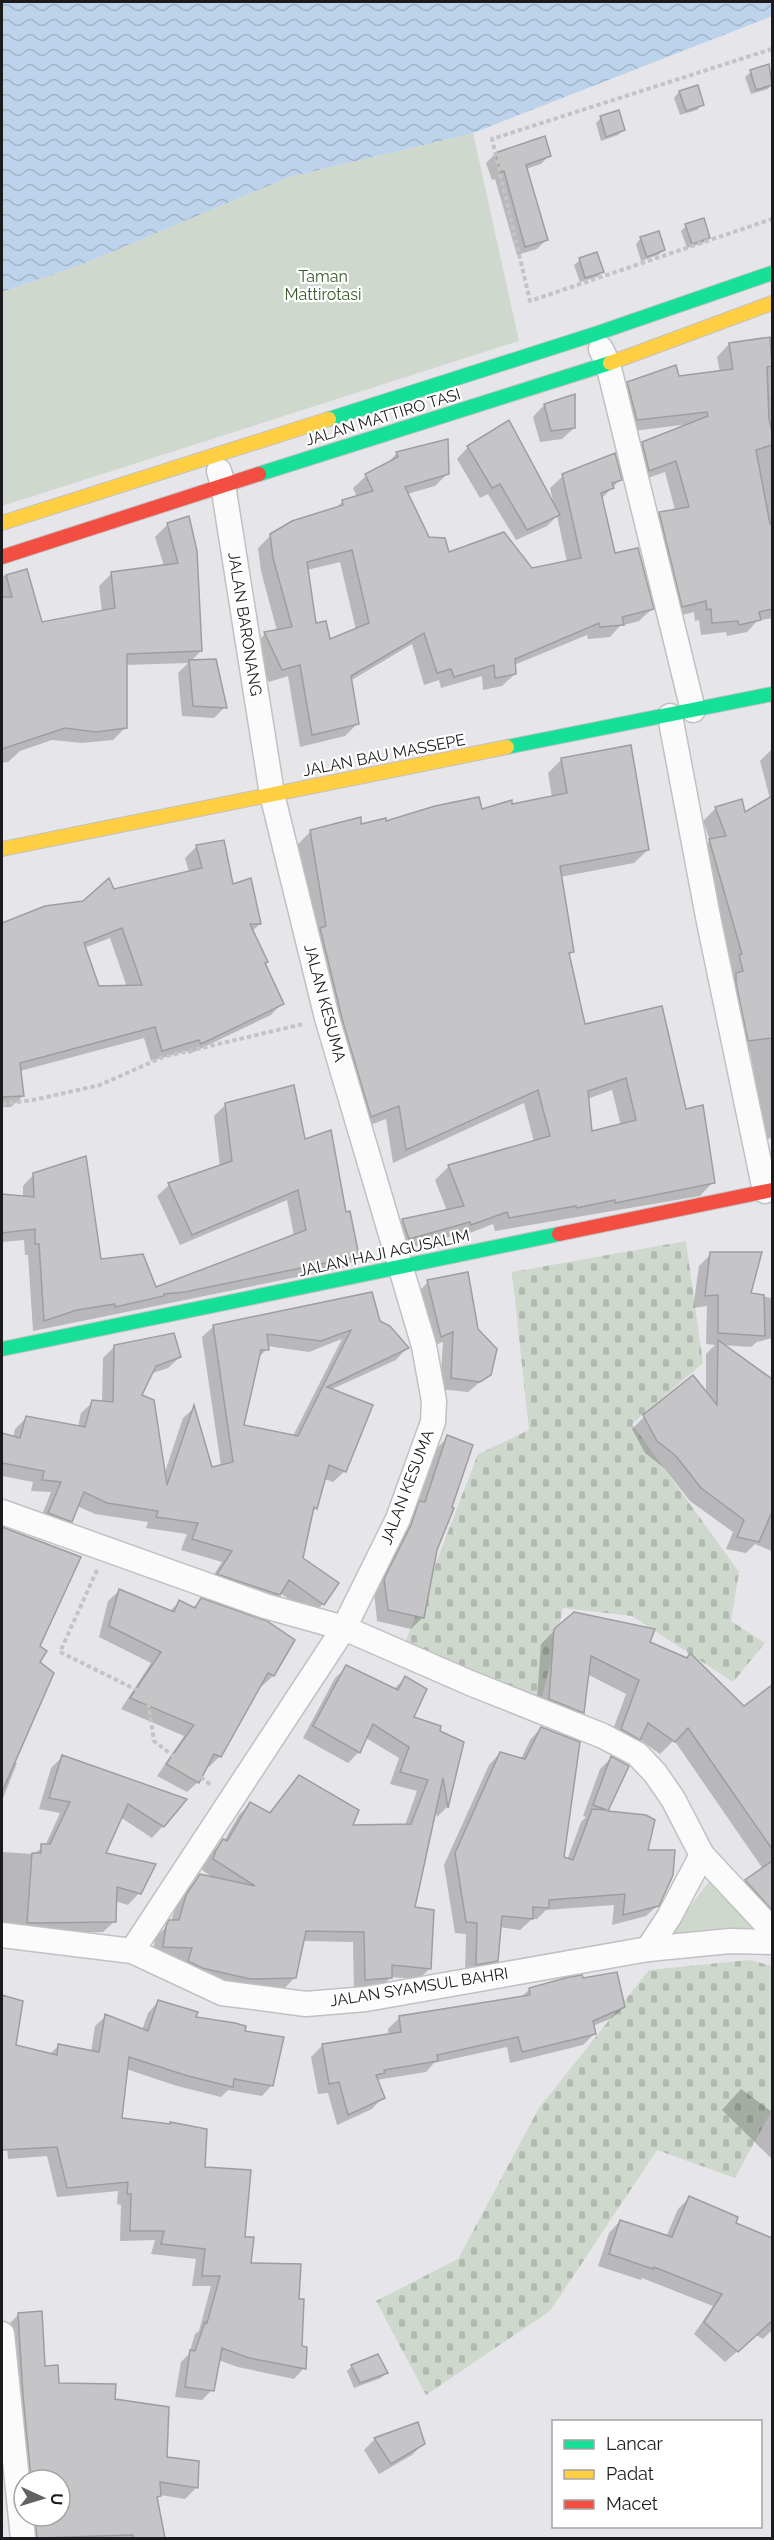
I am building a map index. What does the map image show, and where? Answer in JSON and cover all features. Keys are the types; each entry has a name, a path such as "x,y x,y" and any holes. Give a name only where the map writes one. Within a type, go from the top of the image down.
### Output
{"main road":[{"name":"JALAN MATTIRO TASI","path":"2,523 595,334 772,273"},
{"name":"JALAN MATTIRO TASI","path":"2,557 608,364 772,303"},
{"name":"JALAN BAU MASSEPE","path":"2,849 772,694"},
{"name":"JALAN HAJI AGUSALIM","path":"2,1349 769,1190"}],"street":[{"path":"595,334 608,364 693,710"},
{"name":"JALAN BARONANG","path":"213,456 223,485 272,794"},
{"path":"670,716 709,922 769,1190"},
{"name":"JALAN KESUMA","path":"132,1951 344,1628 398,1519 433,1422 434,1401 424,1346 327,1018 272,794"},
{"path":"2,1512 265,1606 344,1628 470,1683 603,1736 637,1754 655,1773 673,1798 702,1855 772,1930"},
{"path":"648,1949 669,1917 702,1855"},
{"name":"JALAN SYAMSUL BAHRI","path":"2,1935 132,1951 222,1993 306,2004 366,1999 648,1949 730,1941 772,1942"},
{"path":"2,2334 23,2538"}],"path":[{"path":"772,49 492,140 530,301 772,219"},
{"path":"772,382 772,396"},
{"path":"2,1104 33,1100 100,1085 163,1057 327,1018"},
{"path":"106,1551 60,1652 147,1695 154,1741 231,1800"}],"green space":[{"name":"Taman Mattirotasi","path":"473,133 519,341 2,506 2,292 83,264 289,177"},
{"path":"686,1241 703,1363 632,1424 739,1572 731,1621 765,1643 733,1682 632,1616 563,1608 541,1702 405,1643 478,1454 529,1430 512,1272"},
{"path":"710,1880 764,1934 665,1940"},
{"path":"750,1960 772,1966 772,2110 735,2178 657,2150 550,2311 426,2395 376,2301 458,2259 539,2108 649,1970"}],"water":[{"path":"2,2 772,2 772,16 473,133 289,177 83,264 2,292"}],"building":[{"path":"769,64 772,85 756,90 750,70"},
{"path":"698,85 704,105 686,111 679,91"},
{"path":"619,110 625,130 606,137 600,116"},
{"path":"545,136 551,156 526,165 548,240 525,247 504,171 501,172 495,153"},
{"path":"704,218 710,238 692,244 685,224"},
{"path":"659,231 665,250 647,257 640,237"},
{"path":"597,252 604,272 585,278 579,258"},
{"path":"770,337 772,366 767,367 772,445 756,450 770,524 772,523 772,609 759,612 761,620 739,625 738,621 712,623 711,609 707,610 706,601 682,607 659,512 689,507 676,461 649,471 642,442 708,416 707,412 637,420 627,382 676,365 679,376 733,369 729,343"},
{"path":"575,394 575,428 551,431 544,404"},
{"path":"509,420 560,515 527,530 500,484 492,488 467,446"},
{"path":"448,439 449,474 405,487 429,537 445,538 449,552 504,532 532,568 581,558 562,474 615,453 622,480 612,483 614,488 601,493 615,553 638,548 654,609 622,617 624,625 600,627 599,623 515,659 516,674 495,678 494,665 454,677 451,669 437,673 424,633 351,676 359,724 312,735 300,665 282,670 264,632 292,627 273,558 270,534 292,521 343,505 342,500 373,491 365,474 398,457 396,452","holes":["352,550 369,623 330,639 326,621 316,623 307,562"]},
{"path":"189,516 197,551 202,651 127,654 127,728 96,732 65,728 2,749 2,597 12,597 6,575 27,569 42,622 115,608 111,572 178,563 167,523"},
{"path":"216,659 227,708 193,706 189,660"},
{"path":"631,745 649,850 560,866 574,952 569,953 585,1024 662,1006 686,1109 703,1105 715,1183 615,1203 615,1200 509,1218 507,1212 471,1225 470,1222 409,1239 402,1219 464,1206 448,1165 550,1136 538,1090 406,1150 399,1106 371,1117 344,1026 320,928 326,926 310,830 361,817 361,824 386,818 386,821 435,806 479,797 482,809 512,800 512,804 567,793 561,758","holes":["626,1078 636,1120 592,1131 588,1091"]},
{"path":"772,796 772,1038 748,1041 736,983 736,973 743,971 739,955 742,954 709,839 726,836 715,807 742,799 745,812"},
{"path":"224,840 233,884 251,878 261,924 250,924 284,1004 201,1044 199,1040 162,1051 155,1027 20,1063 24,1096 2,1097 2,923 45,906 83,901 109,878 114,889 202,868 196,845","holes":["122,928 142,985 99,986 84,943"]},
{"path":"294,1085 305,1139 331,1130 346,1212 350,1211 359,1256 185,1292 164,1294 164,1296 115,1307 115,1304 77,1310 44,1321 39,1244 35,1244 35,1229 2,1233 2,1194 34,1197 33,1173 86,1156 101,1259 143,1254 156,1287 306,1230 298,1190 192,1235 168,1183 232,1161 225,1103"},
{"path":"710,1252 762,1252 751,1293 764,1295 765,1336 718,1333 718,1295 705,1296"},
{"path":"468,1272 478,1329 497,1349 491,1375 480,1382 451,1378 453,1332 441,1337 427,1280"},
{"path":"372,1292 380,1321 390,1326 409,1348 327,1387 373,1405 346,1472 329,1465 317,1509 314,1507 303,1558 339,1583 324,1605 289,1580 280,1595 217,1574 232,1551 192,1539 198,1523 156,1517 158,1511 107,1503 84,1492 72,1522 48,1513 61,1482 42,1480 44,1471 2,1463 2,1433 20,1438 26,1416 85,1427 92,1400 113,1402 114,1345 174,1333 181,1357 156,1366 142,1395 154,1400 167,1485 194,1405 212,1467 233,1462 213,1325","holes":["351,1330 298,1436 244,1425 261,1350 269,1350 267,1334 321,1341"]},
{"path":"718,1340 772,1379 772,1512 759,1542 737,1537 744,1520 701,1488 676,1456 657,1441 643,1415 693,1375 717,1405"},
{"path":"447,1435 473,1445 452,1507 454,1508 437,1550 424,1618 388,1610 384,1579 411,1525 419,1501 425,1502"},
{"path":"2,1527 81,1557 40,1646 47,1651 40,1662 54,1673 2,1792"},
{"path":"119,1589 174,1612 179,1600 195,1608 201,1598 267,1621 295,1640 274,1676 268,1673 221,1757 214,1754 199,1783 166,1764 194,1725 130,1698 161,1652 109,1626"},
{"path":"574,1612 655,1629 650,1642 687,1658 690,1653 744,1706 772,1685 772,1849 688,1728 675,1742 648,1723 640,1740 621,1729 639,1680 591,1656 584,1713 549,1699 554,1629"},
{"path":"346,1665 398,1690 405,1676 427,1689 414,1717 441,1726 440,1731 464,1742 448,1808 443,1778 415,1907 434,1910 431,1969 392,1965 392,1978 365,1980 364,1932 306,1931 296,1978 250,1979 202,1968 188,1961 192,1948 163,1947 169,1920 179,1920 186,1895 200,1874 255,1886 213,1859 216,1850 223,1839 227,1841 250,1802 270,1813 299,1775 359,1810 353,1825 411,1824 428,1780 400,1772 409,1747 373,1724 360,1753 313,1726"},
{"path":"541,1727 580,1742 564,1857 573,1860 592,1809 607,1810 593,1805 611,1756 629,1766 608,1811 646,1815 655,1820 648,1850 675,1850 673,1875 659,1906 623,1915 625,1894 549,1900 549,1908 533,1907 533,1919 502,1916 498,1961 476,1965 477,1923 466,1922 455,1853 500,1752 525,1759"},
{"path":"62,1755 187,1799 164,1827 128,1804 106,1853 156,1864 141,1894 117,1887 116,1922 27,1923 32,1853 41,1853 41,1844 50,1844 70,1802 49,1798"},
{"path":"772,1861 772,1910 745,1880"},
{"path":"617,1972 625,2007 593,2021 596,2034 522,2052 518,2037 437,2055 438,2061 384,2070 385,2073 376,2075 385,2098 348,2115 339,2082 329,2084 322,2044 401,2032 399,2016 530,1995 529,1988 569,1977 582,1975 583,1978"},
{"path":"2,1995 23,2001 16,2045 57,2055 58,2044 99,2052 105,2014 148,2031 158,2000 198,2012 196,2017 246,2026 245,2031 284,2037 273,2086 234,2079 233,2087 188,2076 129,2057 122,2118 170,2124 170,2122 207,2129 205,2167 251,2170 245,2237 254,2237 251,2263 301,2264 299,2299 304,2299 302,2346 307,2347 306,2369 249,2358 222,2348 214,2391 185,2387 190,2350 195,2351 205,2322 207,2323 220,2276 202,2276 205,2249 161,2244 164,2231 130,2231 131,2194 127,2194 128,2182 67,2188 57,2147 2,2150"},
{"path":"689,2196 738,2217 736,2223 772,2238 772,2321 738,2352 704,2322 722,2294 654,2267 653,2269 609,2254 620,2220 672,2237"},
{"path":"42,2311 45,2366 58,2365 59,2383 116,2384 115,2399 169,2407 167,2457 199,2461 198,2488 160,2482 161,2496 157,2497 165,2538 133,2538 133,2535 37,2538 36,2528 72,2528 72,2468 30,2468 18,2313"},
{"path":"378,2354 388,2373 360,2383 351,2365"},
{"path":"418,2422 425,2444 391,2464 374,2438"}],"traffic: fast":[{"path":"329,419 595,334 772,273"},
{"path":"259,474 610,363"},
{"path":"507,747 772,694"},
{"path":"2,1349 559,1234"}],"traffic: slow":[{"path":"610,363 772,303"},
{"path":"2,523 329,419"},
{"path":"2,849 507,747"}],"traffic: jam":[{"path":"2,557 259,474"},
{"path":"559,1234 772,1190"}]}
